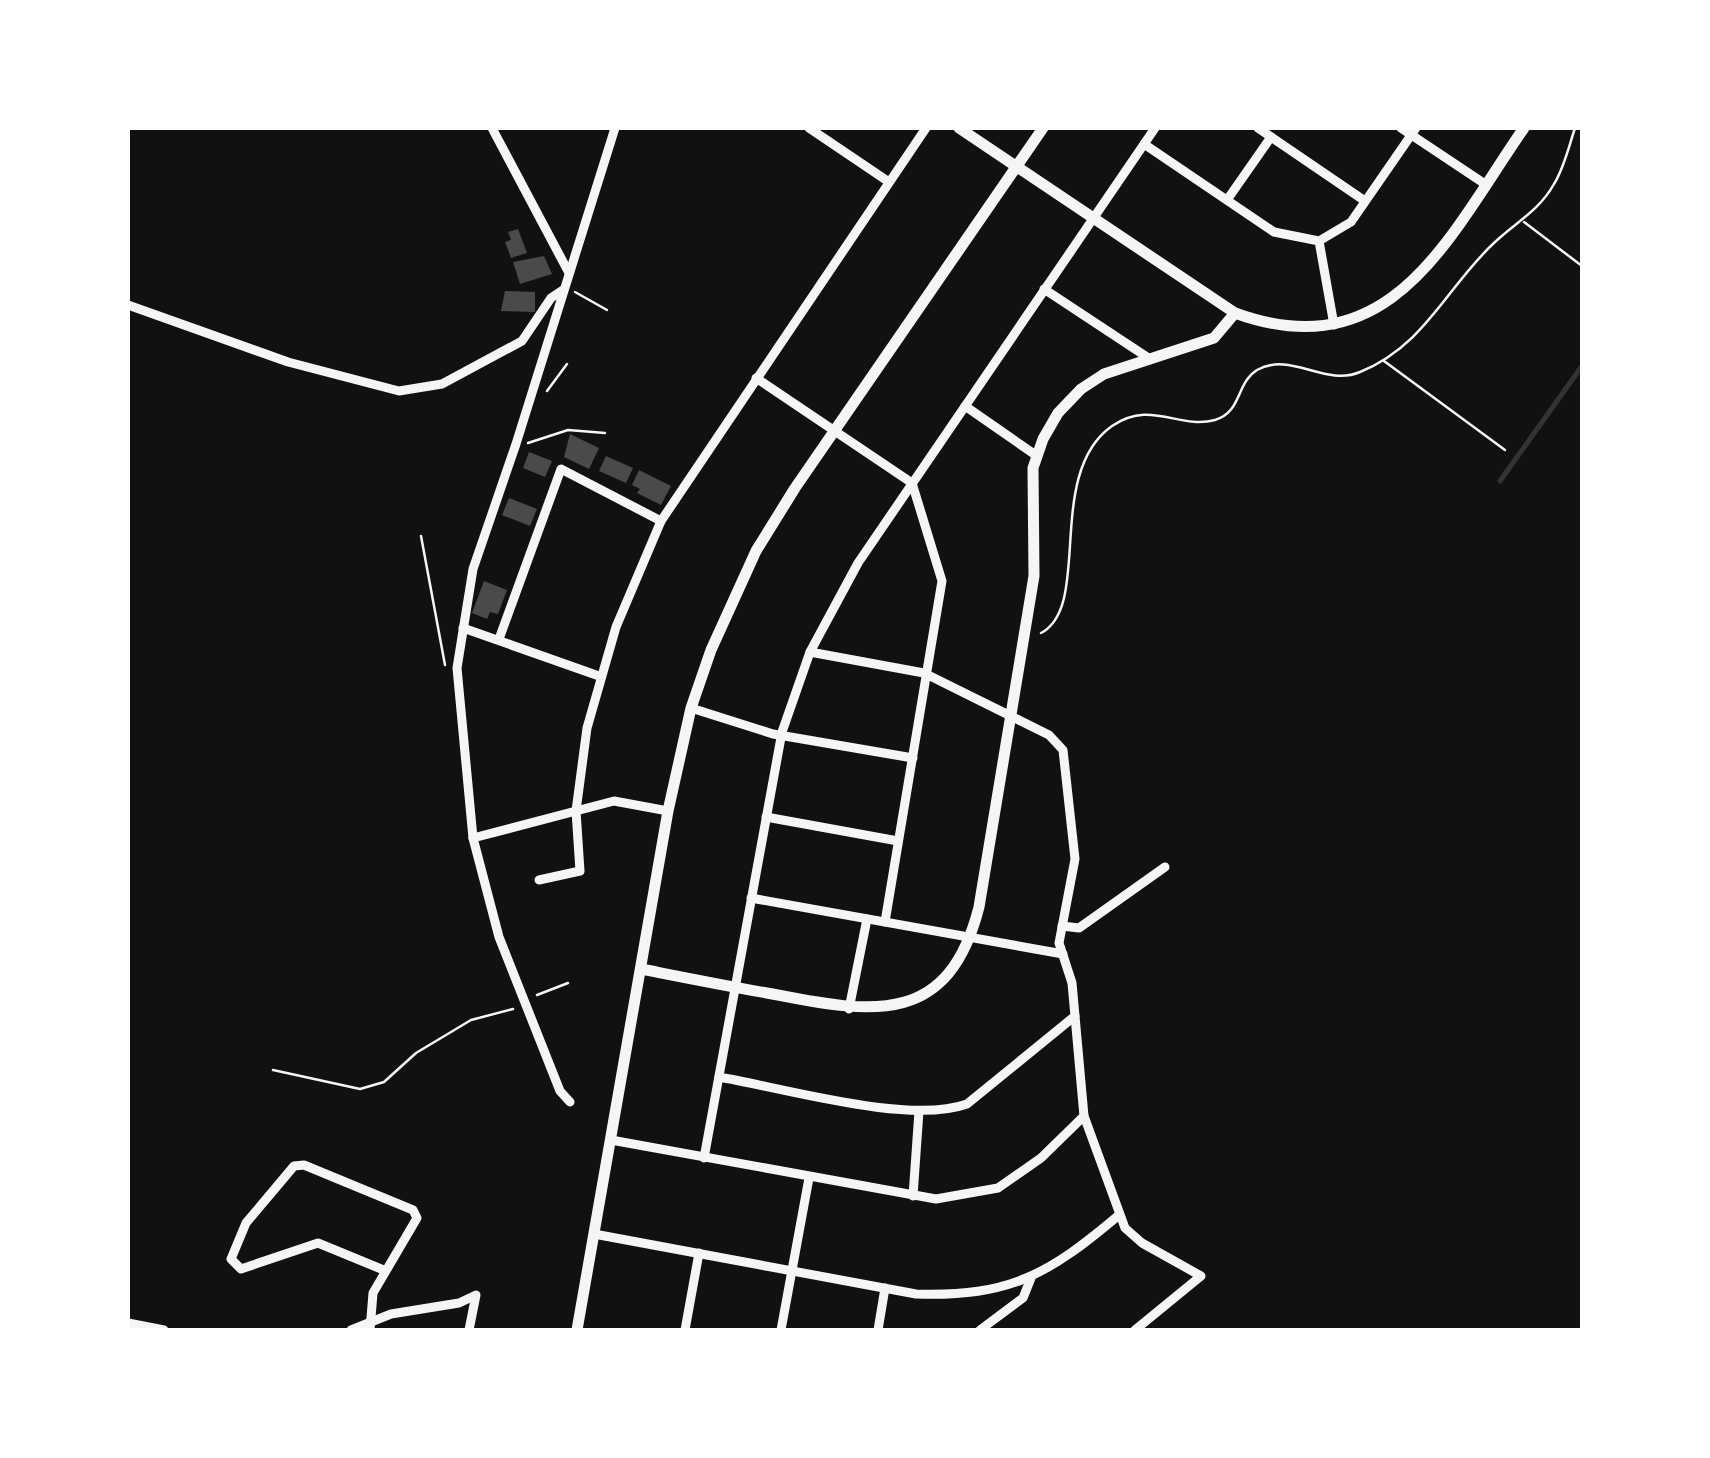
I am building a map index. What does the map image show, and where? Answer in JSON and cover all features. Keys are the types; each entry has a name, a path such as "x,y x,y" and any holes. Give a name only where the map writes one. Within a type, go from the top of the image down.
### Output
{"street":[{"path":"492,128 570,273"},
{"path":"570,1102 560,1091 500,937 473,838 458,699 472,569 516,444 615,128"},
{"path":"809,128 889,182"},
{"path":"539,880 580,870 576,811 600,676 661,521 926,128"},
{"path":"960,128 1235,312 1283,326 1334,325 1383,307 1424,274 1524,128"},
{"path":"576,1330 668,811 691,708 756,551 1043,128"},
{"path":"704,1158 781,736 810,652 858,564 1155,128"},
{"path":"1258,128 1365,202"},
{"path":"1401,128 1414,131 1485,184"},
{"path":"1144,144 1286,238 1318,241 1351,222 1414,131"},
{"path":"1227,200 1271,137"},
{"path":"1318,241 1334,325"},
{"path":"128,305 288,362 399,391 442,384 522,341 551,298 564,288"},
{"path":"1044,290 1150,359"},
{"path":"641,969 849,1009 881,1008 924,992 952,969 970,938 1010,716 1036,556 1033,468 1037,456 1058,413 1081,389 1104,374 1214,338 1235,312"},
{"path":"756,378 912,483 942,581 884,922"},
{"path":"965,406 1037,456"},
{"path":"499,639 561,468 661,521"},
{"path":"463,628 600,676"},
{"path":"810,652 926,674 1049,735 1062,750 1075,859 1062,926 1063,954 1075,1016 1084,1116 1119,1216 1142,1243 1201,1276 1135,1330"},
{"path":"691,708 781,736 912,758"},
{"path":"473,838 614,802 668,811"},
{"path":"766,817 898,841"},
{"path":"1062,926 1079,928 1165,867"},
{"path":"752,898 1063,954"},
{"path":"849,1009 867,919"},
{"path":"719,1076 920,1111 949,1110 967,1104 1075,1016"},
{"path":"912,1196 920,1111"},
{"path":"611,1140 912,1196 967,1196 998,1188 1041,1158 1084,1116"},
{"path":"371,1327 372,1294 386,1271 417,1218 413,1210 304,1165 294,1166 246,1223 232,1260 241,1269 318,1243 386,1271"},
{"path":"781,1330 808,1178"},
{"path":"594,1234 886,1288 946,1295 1031,1278 1064,1262 1119,1216"},
{"path":"685,1330 699,1254"},
{"path":"980,1330 1022,1298 1031,1278"},
{"path":"878,1330 886,1288"},
{"path":"352,1330 371,1327 391,1314 460,1303 476,1296 469,1330"},
{"path":"128,1323 164,1330"}],"path":[{"path":"1022,642 1048,629 1057,613 1067,582 1075,479 1110,427 1160,412 1192,421 1214,420 1234,410 1248,380 1258,370 1283,362 1318,374 1345,375 1357,374 1383,360 1435,319 1494,242 1534,212 1555,183 1575,128"},
{"path":"1522,220 1582,266"},
{"path":"564,288 607,310"},
{"path":"1383,360 1506,450"},
{"path":"516,444 568,430 605,433"},
{"path":"420,536 445,665"},
{"path":"273,1070 342,1089 384,1082 416,1052 471,1020 568,983"}],"building":[{"path":"518,229 527,253 511,258 505,242 511,240 508,232"},
{"path":"544,256 552,274 520,284 513,262"},
{"path":"505,291 535,292 535,312 501,311"},
{"path":"570,434 599,448 589,469 564,457"},
{"path":"529,452 552,461 545,477 523,468"},
{"path":"606,456 633,468 626,483 599,471"},
{"path":"639,470 671,486 661,505 637,493 640,489 632,485"},
{"path":"509,498 537,509 530,526 502,515"},
{"path":"484,581 507,590 498,614 490,612 487,619 472,613"}],"waterway":[{"path":"1500,481 1582,366"}]}
